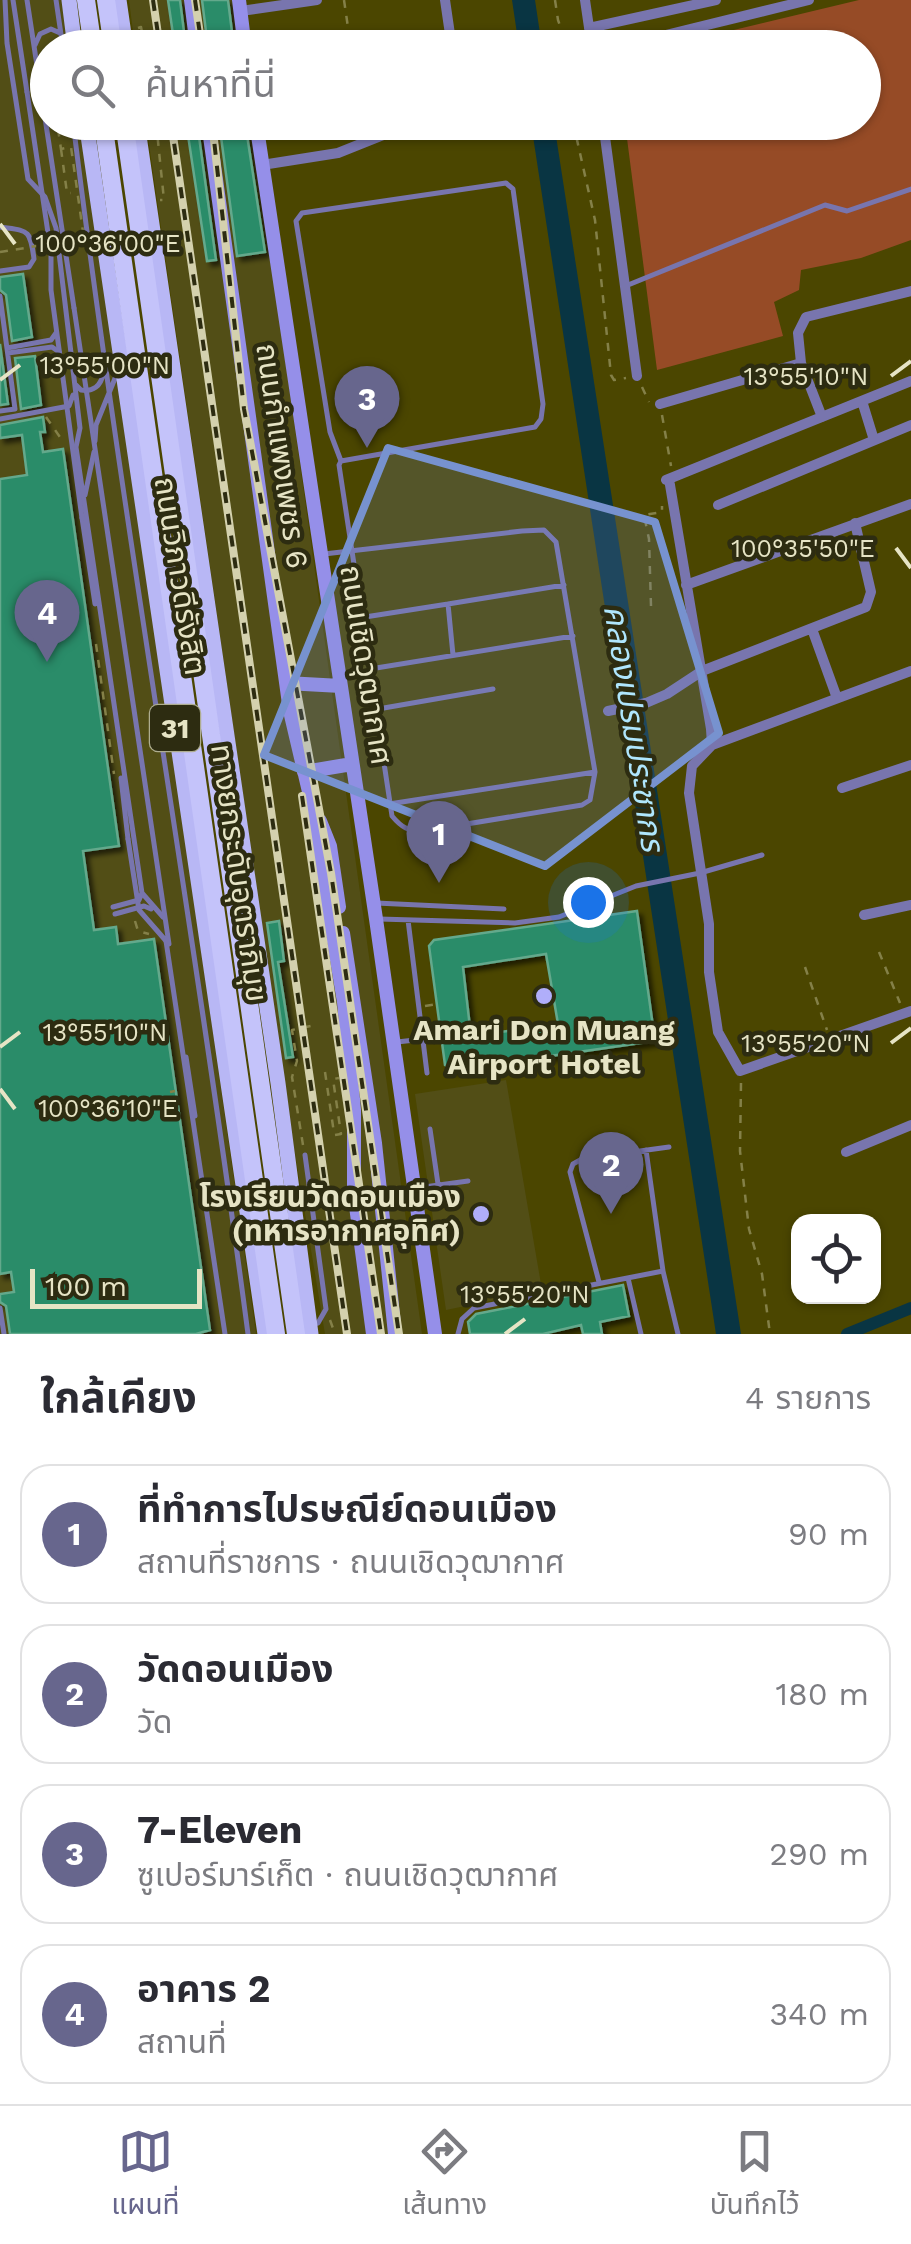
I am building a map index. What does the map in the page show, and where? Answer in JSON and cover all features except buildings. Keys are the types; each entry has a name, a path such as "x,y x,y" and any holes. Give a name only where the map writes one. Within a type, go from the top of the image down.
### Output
{"highway":[{"path":"69,0 73,30"},
{"path":"86,0 90,30"},
{"path":"106,0 110,30"},
{"path":"119,0 123,30"},
{"name":"ถนนวิภาวดีรังสิต","path":"88,140 112,369 264,1334"},
{"name":"ทางยกระดับอุตราภิมุข","path":"107,140 276,1334"},
{"name":"ทางยกระดับอุตราภิมุข","path":"127,140 305,1330"},
{"name":"ถนนวิภาวดีรังสิต","path":"140,140 276,1069 305,1330"}],"main road":[{"path":"191,0 195,30"},
{"name":"ถนนกำแพงเพชร 6","path":"211,140 286,683 310,796 344,1002 354,1110 354,1191 373,1334"},
{"name":"ถนนเชิดวุฒากาศ","path":"259,140 435,1334"},
{"path":"286,683 341,686"},
{"path":"304,772 352,764"},
{"name":"ถนนกำแพงเพชร 6","path":"310,796 330,846 375,1143 395,1334"}],"street":[{"path":"240,6 317,0"},
{"path":"444,0 449,30"},
{"path":"585,0 589,28 716,0"},
{"path":"686,30 809,0"},
{"path":"262,165 338,153 370,140"},
{"path":"605,140 637,376"},
{"path":"822,417 800,363 798,333 806,318 911,291"},
{"path":"660,404 800,363"},
{"path":"712,745 666,480 911,381"},
{"path":"862,401 874,440"},
{"path":"718,505 911,425"},
{"path":"686,586 911,504"},
{"path":"613,710 646,703 702,671 857,612 870,602 855,522"},
{"path":"812,629 837,698"},
{"path":"908,1012 740,1071 718,1032 709,972 709,924 688,777 692,766 712,745 911,671"},
{"path":"842,788 911,765"},
{"path":"864,915 911,905"},
{"path":"846,1152 911,1125"}],"lane":[{"path":"5,0 7,43 28,179 46,197 68,252"},
{"path":"13,0 30,112"},
{"path":"27,0 31,30"},
{"path":"56,0 61,30"},
{"path":"34,140 51,252 56,333 139,910 168,946"},
{"path":"49,140 226,1334"},
{"path":"75,140 112,369 108,401 248,1334"},
{"path":"321,554 354,551 544,530 556,542 595,772 593,792 582,805 424,831 410,831 392,816 389,804 377,709 370,669 364,617 354,551 341,462 330,432 296,221 302,213 506,183 513,189 543,404 541,419 535,427 341,462"},
{"path":"625,286 825,205 847,211 911,189"},
{"path":"0,226 24,230 30,235 34,259 28,266 0,271"},
{"path":"56,228 80,428 76,447 132,832 142,893 163,918"},
{"path":"0,296 15,409 0,415"},
{"path":"7,350 51,340 56,333"},
{"path":"32,346 52,347 59,352"},
{"path":"74,382 81,390 92,390 112,369"},
{"path":"84,503 96,426 108,401 112,369"},
{"path":"0,415 59,410 69,406 74,393"},
{"path":"94,452 168,946"},
{"path":"364,617 564,585"},
{"path":"448,604 453,655"},
{"path":"370,669 573,636"},
{"path":"377,709 493,689"},
{"path":"357,792 389,804 595,772"},
{"path":"376,920 516,922 558,918 636,886 762,855"},
{"path":"142,893 139,900 114,910 144,906 154,910"},
{"path":"373,902 504,909"},
{"path":"408,920 428,1073"},
{"path":"394,1042 424,1040"},
{"path":"430,1129 438,1184"},
{"path":"599,1282 570,1172 573,1164 669,1148"},
{"path":"646,1150 678,1334"},
{"path":"305,1154 326,1309 318,1324 305,1330"},
{"path":"416,1188 468,1182"},
{"path":"458,1334 462,1319 474,1308 664,1271"},
{"path":"628,1278 641,1334"},
{"path":"0,1308 4,1334"}],"path":[{"path":"344,0 348,30"},
{"path":"554,0 563,30"},
{"path":"59,140 67,193 78,192"},
{"path":"158,140 162,188"},
{"path":"0,252 84,239 72,147 60,149"},
{"path":"879,952 908,1012"},
{"path":"806,967 830,1041"},
{"path":"305,1154 292,1077 297,1061 292,1030 311,1026"},
{"path":"325,1072 335,1135 342,1134 333,1079 341,1078 338,1065"},
{"path":"740,1071 740,1151 749,1229 762,1274 770,1334"},
{"path":"326,1309 335,1334"}],"highlighted area":[{"path":"388,448 655,522 719,733 545,866 264,755"}],"shaded area":[{"path":"0,0 65,0 69,30 30,30 30,140 85,140 256,1334 0,1334"},
{"path":"129,0 235,0 239,30 133,30"},
{"path":"859,0 911,0 911,240 861,258 801,270 799,290 774,302 783,336 657,370 627,140 881,140 881,30 734,30"},
{"path":"148,140 254,140 422,1334 325,1334 293,1141"},
{"name":"โรงเรียนวัดดอนเมือง (ทหารอากาศอุทิศ)","path":"506,1080 542,1290 446,1310 415,1094"}],"water":[{"path":"512,0 535,0 539,30 516,30"},
{"name":"คลองเปรมประชากร","path":"534,140 557,140 741,1334 716,1334"}],"waterway":[{"path":"847,1334 911,1308"}],"railway":[{"path":"153,0 157,30"},
{"path":"195,0 199,30"},
{"path":"174,140 347,1334"},
{"path":"214,140 244,409 331,873 399,1334"},
{"path":"302,796 381,1334"}],"place":[{"name":"7-Eleven","path":"367,448"},
{"name":"อาคาร 2","path":"47,662"},
{"name":"ที่ทำการไปรษณีย์ดอนเมือง","path":"439,883"},
{"name":"Amari Don Muang Airport Hotel","path":"544,996"},
{"name":"โรงเรียนวัดดอนเมือง (ทหารอากาศอุทิศ)","path":"481,1214"},
{"name":"วัดดอนเมือง","path":"611,1214"}]}
